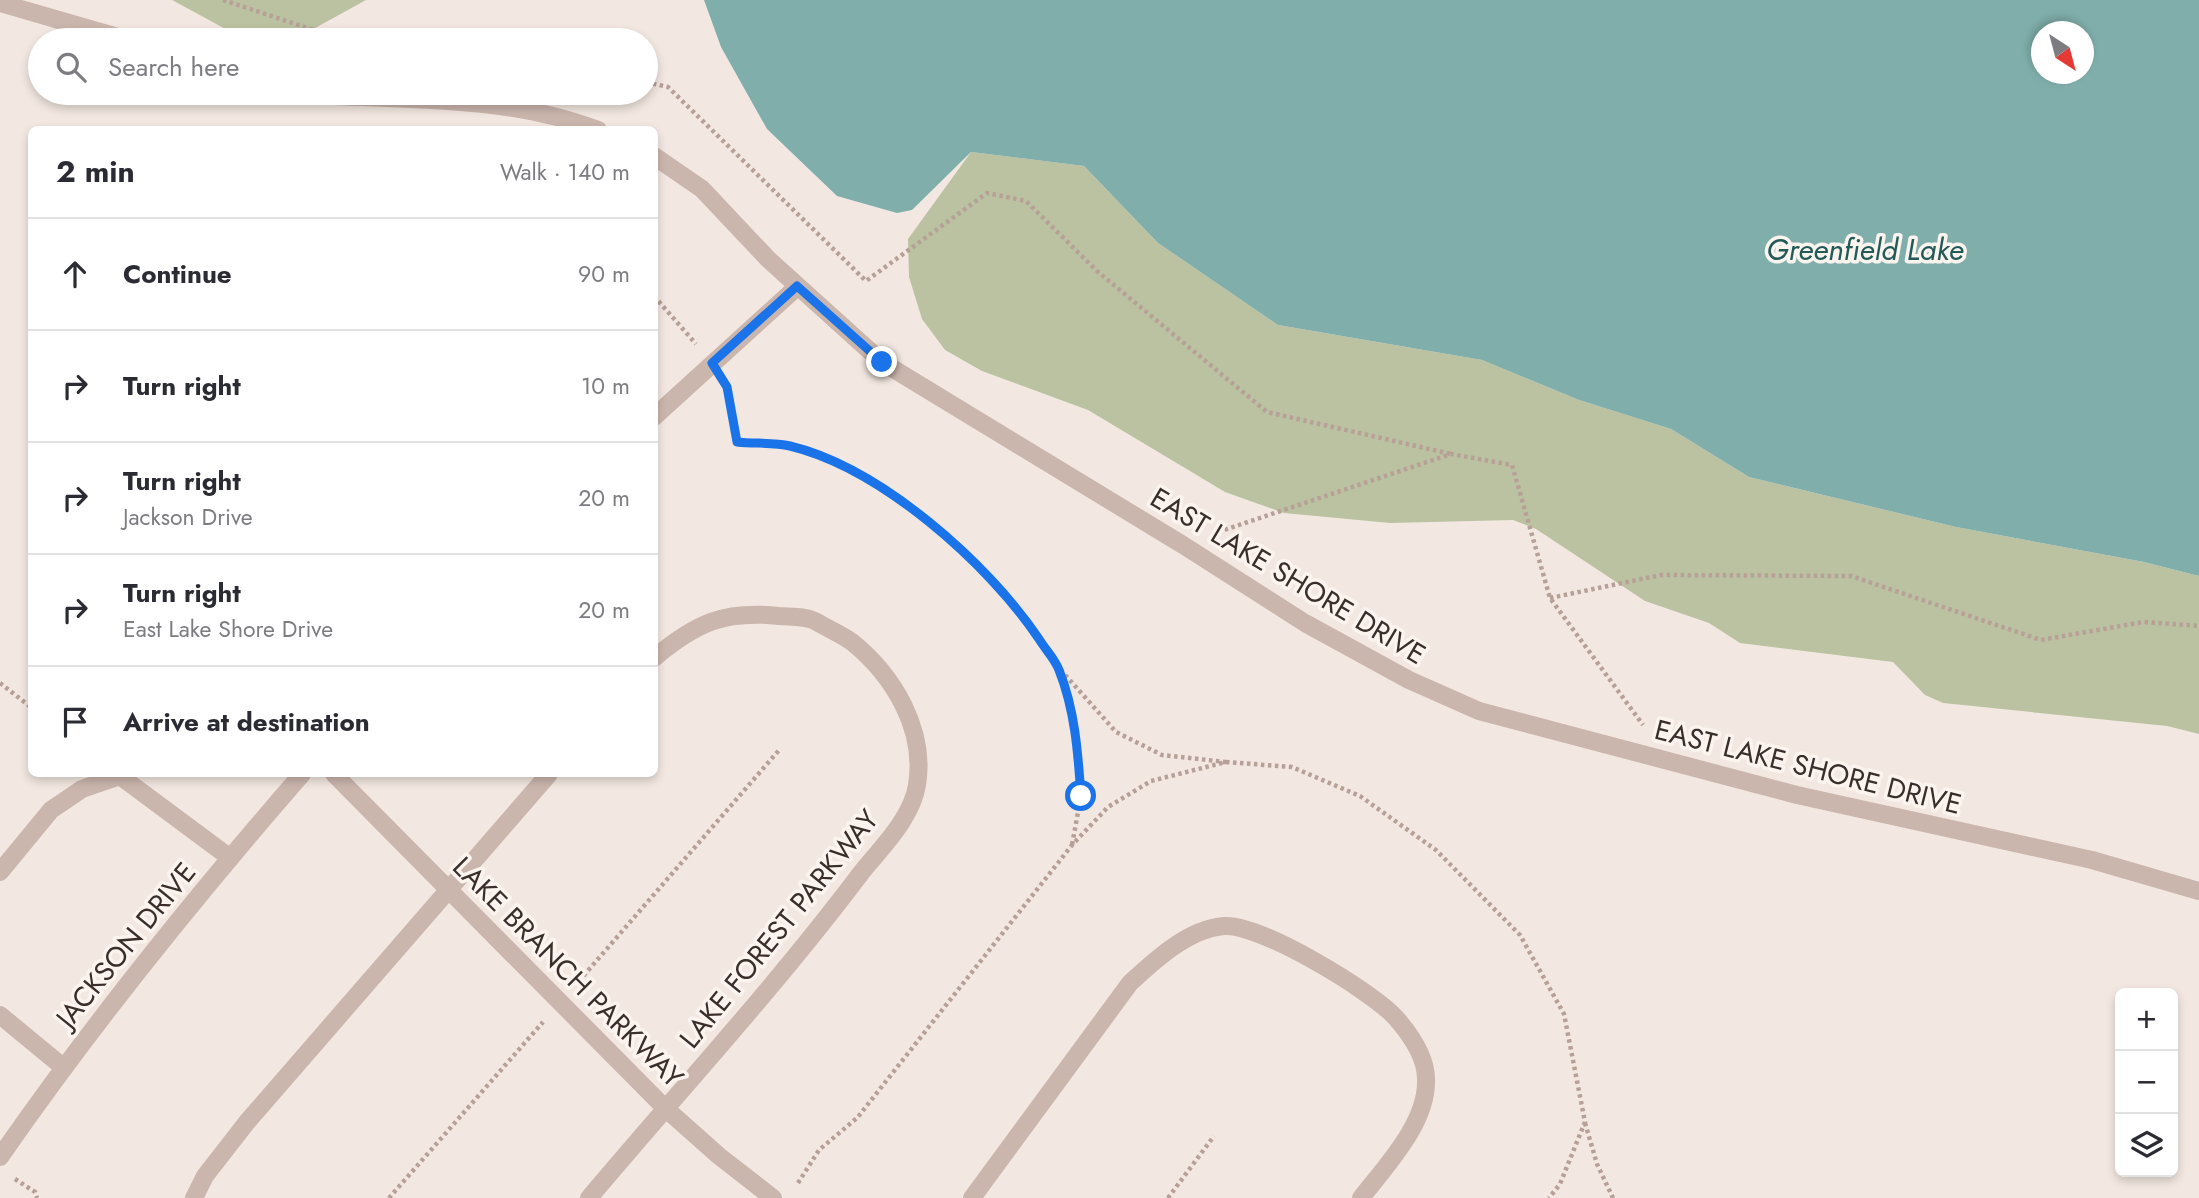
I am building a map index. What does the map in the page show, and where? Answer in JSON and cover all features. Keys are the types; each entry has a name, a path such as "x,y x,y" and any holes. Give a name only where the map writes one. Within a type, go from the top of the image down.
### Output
{"street":[{"path":"0,3 86,28"},
{"path":"477,105 525,108 588,126"},
{"name":"EAST LAKE SHORE DRIVE","path":"658,159 702,188 797,286 882,362 1184,545 1304,622 1409,680 1479,711 1797,795 2092,860 2199,891"},
{"path":"658,413 797,286"},
{"name":"LAKE FOREST PARKWAY","path":"589,1198 811,940 908,812 917,785 917,743 907,709 878,668 851,642 810,619 749,613 729,616 697,626 658,655"},
{"path":"0,872 51,810 82,789 117,777"},
{"path":"121,777 229,857"},
{"name":"JACKSON DRIVE","path":"0,1157 63,1066 229,857 299,777"},
{"name":"LAKE BRANCH PARKWAY","path":"337,777 665,1108 719,1156 773,1198"},
{"path":"194,1198 205,1176 247,1122 545,777"},
{"path":"972,1198 1130,983 1159,956 1206,930 1225,926 1264,935 1329,970 1394,1017 1415,1044 1427,1080 1422,1109 1361,1198"},
{"path":"0,1015 63,1066"}],"path":[{"path":"223,0 308,28"},
{"path":"658,85 668,87 866,281 987,193 1026,201 1097,271 1266,412 1512,466 1550,598 1668,760"},
{"path":"658,301 712,363 727,387 737,442 790,446 843,467 909,506 970,557 1017,606 1059,668 1116,732 1163,755 1292,767 1360,796 1436,850 1520,935 1558,1002 1564,1014 1585,1122 1597,1164 1613,1198"},
{"path":"1184,545 1451,454"},
{"path":"1550,598 1661,575 1851,576 2041,640 2143,622 2199,626"},
{"path":"1059,668 1078,750 1081,796 1072,845"},
{"path":"0,683 28,705"},
{"path":"389,1198 780,749"},
{"path":"794,1188 820,1150 857,1118 1072,845 1108,807 1152,781 1226,762"},
{"path":"1549,1198 1560,1184 1585,1122"},
{"path":"1168,1198 1214,1136"},
{"path":"9,1175 35,1192 37,1198"}],"green space":[{"path":"172,0 366,0 315,28 224,28"},
{"path":"971,152 1084,166 1158,243 1278,325 1482,360 1579,400 1671,429 1749,477 1956,527 2144,562 2199,576 2199,734 2167,726 1943,703 1925,695 1893,662 1740,643 1709,623 1645,601 1536,529 1513,520 1390,523 1284,513 1225,492 1088,410 982,371 945,350 922,319 909,277 908,239"}],"water":[{"name":"Greenfield Lake","path":"704,0 2199,0 2199,576 2144,562 1956,527 1749,477 1671,429 1579,400 1482,360 1278,325 1158,243 1084,166 971,152 912,210 897,213 837,196 767,129 721,47"}],"route":[{"path":"882,362 797,286 712,363 727,387 737,442 790,446 843,467 909,506 970,557 1017,606 1059,668 1077,738 1081,796"}]}
